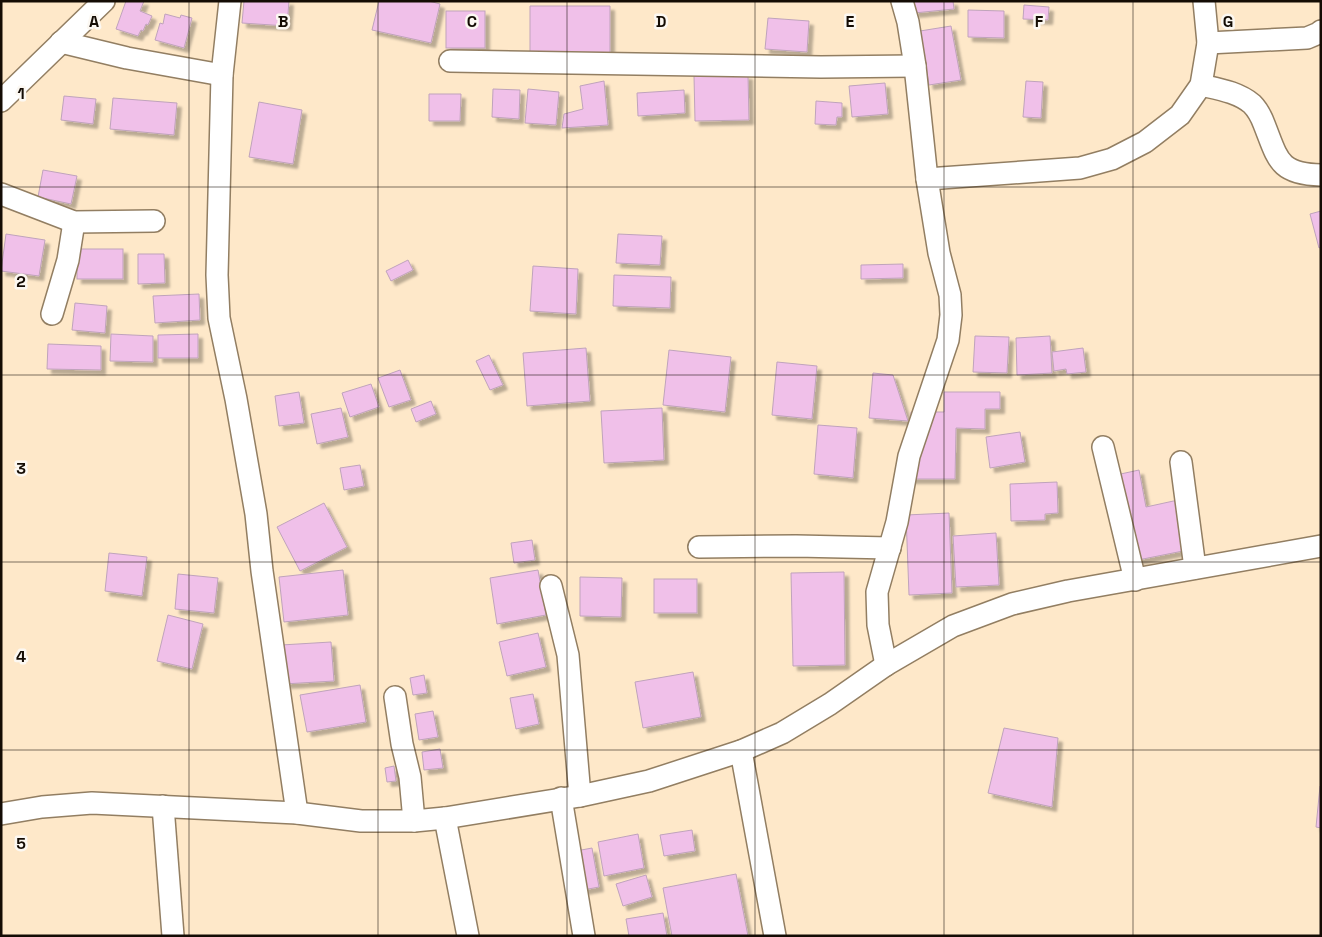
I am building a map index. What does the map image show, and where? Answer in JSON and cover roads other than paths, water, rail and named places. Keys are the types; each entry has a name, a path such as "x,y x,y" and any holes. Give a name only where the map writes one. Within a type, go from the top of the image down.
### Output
{"street":[{"path":"1,101 104,1"},
{"path":"230,1 222,75 217,275 219,318 233,382 256,514 266,601 297,813"},
{"path":"886,665 878,625 877,592 897,522 910,456 948,340 950,324 950,295 939,253 927,179 915,66 908,22 902,1"},
{"path":"927,179 1080,168 1112,159 1145,142 1180,115 1201,85 1208,44 1204,1"},
{"path":"1208,44 1307,38 1321,31"},
{"path":"61,42 127,58 222,75"},
{"path":"450,62 821,67 915,66"},
{"path":"1201,85 1228,92 1251,103 1260,113 1277,156 1287,169 1305,174 1321,175"},
{"path":"1,194 74,222 154,221"},
{"path":"52,314 68,260 74,222"},
{"path":"1102,447 1135,580"},
{"path":"1181,462 1195,568"},
{"path":"698,547 796,546 890,548"},
{"path":"1,814 42,807 92,803 297,813 361,821 414,821 445,818 570,797 649,781 741,751 782,732 830,704 886,665 953,626 1012,604 1068,591 1321,546"},
{"path":"551,586 568,655 570,797 584,936"},
{"path":"395,697 402,744 410,777 414,821"},
{"path":"741,751 775,936"},
{"path":"163,806 173,936"},
{"path":"445,818 468,936"}]}
